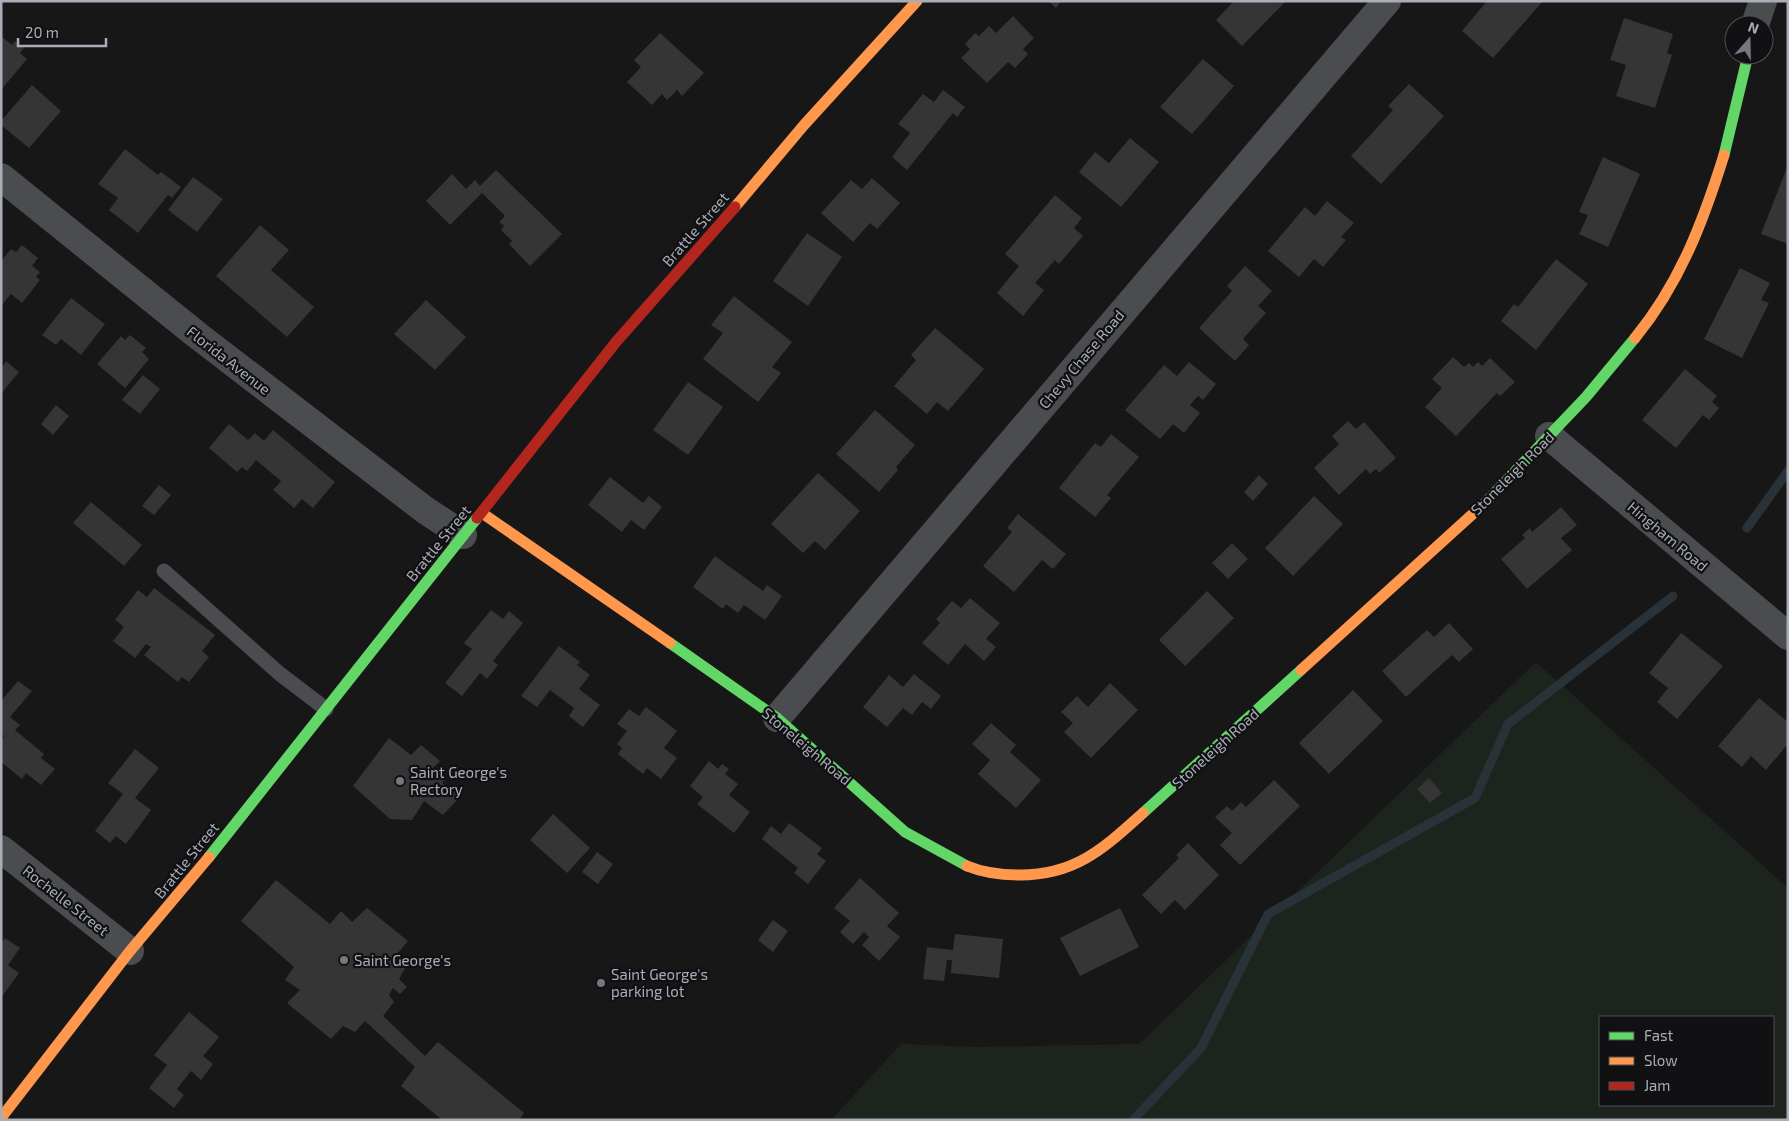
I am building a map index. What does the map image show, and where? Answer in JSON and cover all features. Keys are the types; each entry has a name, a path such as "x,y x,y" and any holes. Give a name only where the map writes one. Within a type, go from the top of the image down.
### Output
{"street":[{"name":"Brattle Street","path":"1,1118 130,951 205,862 616,342 762,176 804,125 917,1"},
{"name":"Chevy Chase Road","path":"777,718 1387,1"},
{"path":"1758,15 1763,1"},
{"name":"Stoneleigh Road","path":"482,513 777,718 905,832 954,860 979,871 1008,875 1039,875 1068,868 1093,855 1140,815 1488,500 1586,397 1643,328 1669,291 1686,259 1713,190 1726,149 1746,65"},
{"name":"Florida Avenue","path":"1,177 197,335 425,510 463,535"},
{"name":"Hingham Road","path":"1549,436 1788,636"},
{"name":"Rochelle Street","path":"1,849 130,951"}],"lane":[{"path":"164,571 280,674 326,709"}],"shaded area":[{"path":"1536,662 1788,888 1788,1120 831,1120 901,1044 978,1047 1139,1044"}],"building":[{"path":"1048,1 1061,1 1056,8"},
{"path":"1234,1 1286,1 1242,46 1216,20"},
{"path":"1487,1 1543,1 1493,58 1462,31"},
{"path":"1013,16 1034,38 1023,49 1028,54 1015,68 1008,62 987,83 961,58 970,49 965,44 975,33 979,36 989,26 996,33"},
{"path":"1624,18 1673,34 1667,53 1672,55 1655,108 1616,96 1626,65 1610,60"},
{"path":"660,33 704,73 682,96 677,90 667,100 662,94 652,105 627,82 641,67 634,60"},
{"path":"1,36 12,45 15,41 24,48 20,53 27,59 1,90"},
{"path":"1203,59 1234,86 1192,134 1160,107"},
{"path":"1409,84 1444,116 1381,184 1351,156 1393,110 1388,106"},
{"path":"32,85 61,111 29,148 1,125 1,121"},
{"path":"943,90 965,107 957,117 953,113 907,170 892,157 910,133 898,124 923,94 934,102"},
{"path":"1130,138 1159,162 1121,207 1079,172 1095,152 1109,163"},
{"path":"125,149 158,175 161,172 181,187 172,198 168,195 138,233 109,210 118,198 98,184"},
{"path":"1603,157 1640,174 1608,247 1579,234 1588,215 1579,212"},
{"path":"1788,165 1788,244 1761,234"},
{"path":"496,170 562,234 530,266 509,244 512,241 501,230 504,226 499,222 505,216 482,193 450,225 426,201 452,174 466,189 475,180 480,186"},
{"path":"193,177 223,199 197,232 168,210"},
{"path":"872,178 900,203 877,229 870,223 853,242 821,213 851,180 862,189"},
{"path":"1055,195 1082,218 1074,228 1083,236 1059,264 1055,260 1035,283 1044,290 1023,316 997,293 1019,266 1005,254"},
{"path":"1327,201 1354,223 1341,237 1346,240 1323,267 1314,259 1299,277 1268,251 1305,207 1315,216"},
{"path":"260,225 289,250 271,270 314,307 287,337 216,276"},
{"path":"807,233 842,257 808,306 773,281"},
{"path":"22,245 38,258 32,266 40,272 36,277 40,280 22,303 11,294 1,306 1,261 11,249 16,252"},
{"path":"1556,259 1588,284 1536,350 1501,321 1514,304 1518,307"},
{"path":"1245,266 1272,291 1258,306 1266,313 1243,339 1249,345 1235,361 1199,328 1232,291 1227,286"},
{"path":"1740,268 1770,283 1761,300 1769,303 1742,358 1704,339"},
{"path":"734,296 792,342 772,367 781,373 758,402 703,359 723,333 711,325"},
{"path":"71,298 105,324 81,355 61,339 56,345 42,335"},
{"path":"426,300 466,337 435,370 394,334"},
{"path":"935,328 984,369 948,411 937,402 927,414 894,386 916,360 911,355"},
{"path":"130,335 146,348 142,352 149,359 125,388 97,364 121,336 125,340"},
{"path":"1453,357 1464,367 1469,363 1473,367 1478,362 1482,366 1490,358 1515,382 1500,396 1497,393 1456,436 1425,407 1442,388 1432,379"},
{"path":"6,361 19,372 1,394 1,368"},
{"path":"1189,362 1216,384 1203,400 1198,396 1190,405 1200,413 1184,433 1173,424 1160,439 1125,410 1164,365 1177,376"},
{"path":"1685,369 1717,396 1712,402 1719,408 1709,420 1703,415 1676,448 1642,420"},
{"path":"143,375 160,389 140,414 122,400"},
{"path":"688,382 723,407 688,455 653,430"},
{"path":"56,405 69,416 53,435 41,424"},
{"path":"875,410 915,445 896,467 898,470 879,492 836,454"},
{"path":"1348,421 1356,429 1364,422 1396,458 1379,473 1376,469 1370,474 1366,469 1339,495 1314,468 1339,444 1332,436"},
{"path":"229,424 248,440 255,433 264,441 273,430 335,482 313,508 302,499 294,508 273,490 281,481 256,460 247,471 242,467 237,472 209,448"},
{"path":"1111,434 1139,457 1107,495 1111,498 1095,517 1059,488 1095,443 1101,447"},
{"path":"818,473 860,511 825,550 815,541 803,553 771,524"},
{"path":"1259,475 1268,484 1253,501 1244,492"},
{"path":"610,477 643,503 649,496 662,507 644,530 631,520 622,532 588,505"},
{"path":"159,485 171,495 154,515 142,506"},
{"path":"1314,496 1343,524 1293,576 1265,548"},
{"path":"91,502 142,545 124,566 73,523"},
{"path":"1561,507 1577,525 1561,538 1572,550 1527,589 1501,559 1525,538 1522,535 1530,528 1532,532"},
{"path":"1018,514 1066,554 1053,569 1042,560 1014,592 983,566 1012,532 1007,528"},
{"path":"1232,543 1248,559 1228,579 1212,563"},
{"path":"715,556 763,591 767,585 782,596 765,620 744,605 738,613 726,604 723,609 693,587"},
{"path":"154,588 215,635 202,651 209,657 189,682 182,677 178,682 144,655 151,647 146,644 135,658 113,641 124,627 115,620 138,590 147,597"},
{"path":"1207,591 1234,618 1185,666 1159,640"},
{"path":"970,598 1000,623 986,639 996,647 984,661 965,644 948,665 922,643 940,623 936,619 952,601 961,608"},
{"path":"491,610 503,619 509,611 523,623 493,661 498,665 487,679 480,673 462,696 445,683 472,649 464,643"},
{"path":"1449,623 1473,649 1459,662 1452,655 1406,697 1382,671 1427,630 1434,637"},
{"path":"1681,633 1723,666 1677,719 1657,702 1668,688 1649,673"},
{"path":"559,646 580,662 577,665 590,675 579,689 600,705 583,727 569,716 574,708 550,690 537,707 521,696"},
{"path":"914,674 941,696 931,709 922,702 912,715 903,708 887,727 863,707 889,675 903,687"},
{"path":"18,681 32,691 10,717 20,725 15,730 44,754 41,758 55,769 41,785 26,773 22,779 1,762 1,740 4,736 1,733 1,701"},
{"path":"1110,683 1138,710 1091,758 1064,732 1073,723 1061,712 1077,696 1088,707"},
{"path":"1353,690 1383,721 1329,774 1299,743"},
{"path":"1759,698 1788,722 1788,744 1766,770 1751,756 1742,767 1718,746"},
{"path":"646,707 677,731 664,748 677,758 661,779 647,768 643,774 618,754 622,748 617,744 627,731 617,724 629,709 639,716"},
{"path":"991,723 1016,745 1010,752 1041,780 1016,808 978,774 990,760 972,744"},
{"name":"Saint George's Rectory","path":"389,738 411,755 421,745 440,761 432,769 446,779 442,783 460,797 443,815 424,801 412,820 390,819 353,786"},
{"path":"135,749 159,768 135,798 151,810 126,844 116,836 110,843 95,831 123,794 108,783"},
{"path":"709,761 718,769 722,764 729,769 725,774 738,784 729,795 750,812 734,833 697,804 703,797 690,786"},
{"path":"1429,778 1442,793 1430,803 1417,789"},
{"path":"1274,780 1300,806 1240,865 1220,845 1232,833 1215,817 1227,806 1232,811 1241,802 1246,807"},
{"path":"553,814 590,848 567,873 530,840"},
{"path":"789,823 822,848 817,854 826,861 808,884 794,873 798,868 762,839 771,826 781,834"},
{"path":"1188,843 1219,875 1185,910 1175,900 1161,914 1142,895 1179,858 1176,855"},
{"path":"597,852 613,864 598,884 582,872"},
{"path":"860,878 899,913 887,926 900,937 879,961 862,945 869,937 864,932 853,944 840,932 850,921 834,908"},
{"name":"Saint George's","path":"276,880 330,924 341,911 352,922 367,908 408,941 397,954 407,965 399,979 407,987 400,994 393,988 389,995 394,1002 383,1016 425,1056 438,1042 524,1113 519,1120 442,1120 401,1086 415,1067 365,1021 355,1032 343,1026 331,1039 287,1003 300,990 285,980 294,967 241,921"},
{"path":"1120,908 1139,947 1080,976 1060,938"},
{"path":"773,920 788,931 773,952 758,940"},
{"path":"955,934 1003,939 999,978 951,973 952,960 947,960 944,981 923,979 927,947 953,950"},
{"path":"5,938 20,948 8,965 19,973 1,998 1,943"},
{"path":"189,1012 219,1037 203,1056 213,1064 201,1080 191,1071 177,1089 184,1095 174,1108 149,1088 167,1065 154,1055"}],"waterway":[{"path":"1747,528 1788,471"},
{"path":"1133,1120 1201,1048 1268,914 1475,798 1508,724 1673,596"}],"traffic: fast":[{"path":"1724,155 1746,65"},
{"path":"1487,501 1586,397 1635,338"},
{"path":"209,857 477,518"},
{"path":"670,643 777,718 905,832 967,866"},
{"path":"1143,813 1301,670"}],"traffic: slow":[{"path":"735,207 804,125 917,1"},
{"path":"1635,338 1665,296 1689,251 1708,204 1724,155"},
{"path":"1301,670 1487,501"},
{"path":"482,513 670,643"},
{"path":"967,866 986,872 1013,875 1040,874 1057,870 1073,865 1102,848 1143,813"},
{"path":"1,1118 130,951 209,857"}],"traffic: jam":[{"path":"477,518 616,342 735,207"}],"place":[{"name":"Saint George's Rectory","path":"400,781"},
{"name":"Saint George's","path":"344,960"},
{"name":"Saint George's parking lot","path":"601,983"}]}
